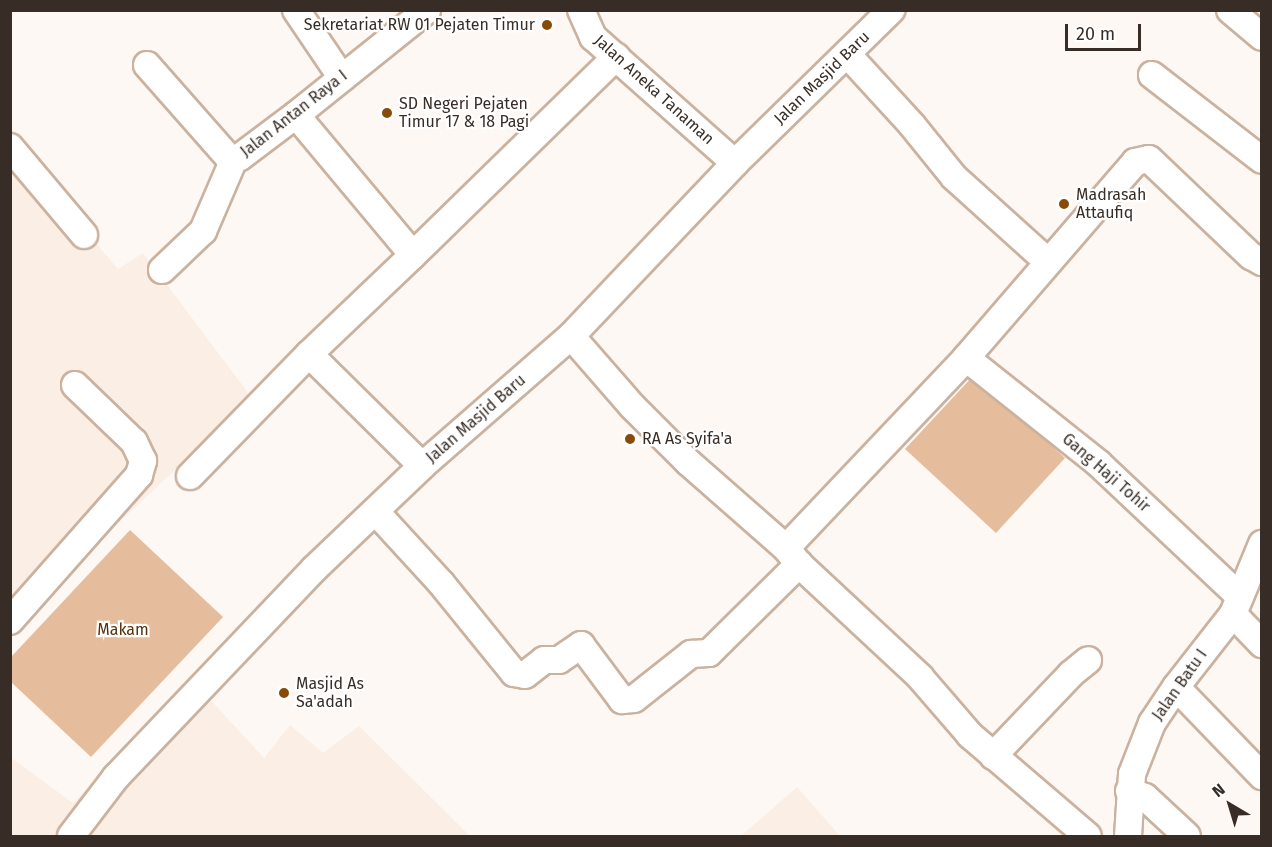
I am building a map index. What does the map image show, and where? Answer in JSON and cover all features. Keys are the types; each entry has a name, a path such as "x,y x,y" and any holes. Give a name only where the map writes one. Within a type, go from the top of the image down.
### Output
{"street":[{"path":"296,10 342,78"},
{"name":"Jalan Antan Raya I","path":"147,65 228,158 240,158 427,10"},
{"name":"Jalan Aneka Tanaman","path":"582,10 593,37 735,163"},
{"name":"Jalan Masjid Baru","path":"71,837 116,777 314,569 423,466 572,336 735,163 891,10"},
{"path":"1230,10 1262,37"},
{"path":"847,54 954,177 1047,261"},
{"path":"190,476 309,354 616,57"},
{"path":"1152,75 1262,160"},
{"path":"296,115 413,255"},
{"path":"10,147 84,235"},
{"path":"162,270 203,231 234,159"},
{"path":"375,511 441,583 514,673 525,675 544,660 560,660 581,645 622,700 634,699 691,654 710,653 1135,162 1149,159 1251,256 1262,262"},
{"path":"572,336 633,407 920,677 970,735 1088,837"},
{"path":"309,354 423,466"},
{"name":"Gang Haji Tohir","path":"966,358 1098,463 1236,605 1262,644"},
{"path":"10,621 139,475 143,461 134,442 75,385"},
{"name":"Jalan Batu I","path":"1128,837 1129,791 1132,774 1152,723 1236,605 1262,544"},
{"path":"993,756 1071,674 1088,660"},
{"path":"1176,687 1262,776"},
{"path":"1129,791 1146,798 1187,837"}],"shaded area":[{"path":"10,143 118,269 143,253 252,398 114,527 11,630"},
{"path":"192,680 264,758 290,725 323,753 359,726 470,836 11,836 10,757 73,803"},
{"path":"797,787 840,836 741,836"}],"green space":[{"path":"974,375 1065,458 996,533 905,449"},
{"name":"Makam","path":"130,530 223,617 91,757 11,682 11,657"}],"place":[{"name":"Sekretariat RW 01 Pejaten Timur","path":"547,25"},
{"name":"SD Negeri Pejaten Timur 17 & 18 Pagi","path":"387,113"},
{"name":"Madrasah Attaufiq","path":"1064,204"},
{"name":"RA As Syifa'a","path":"630,439"},
{"name":"Masjid As Sa'adah","path":"284,693"}]}
